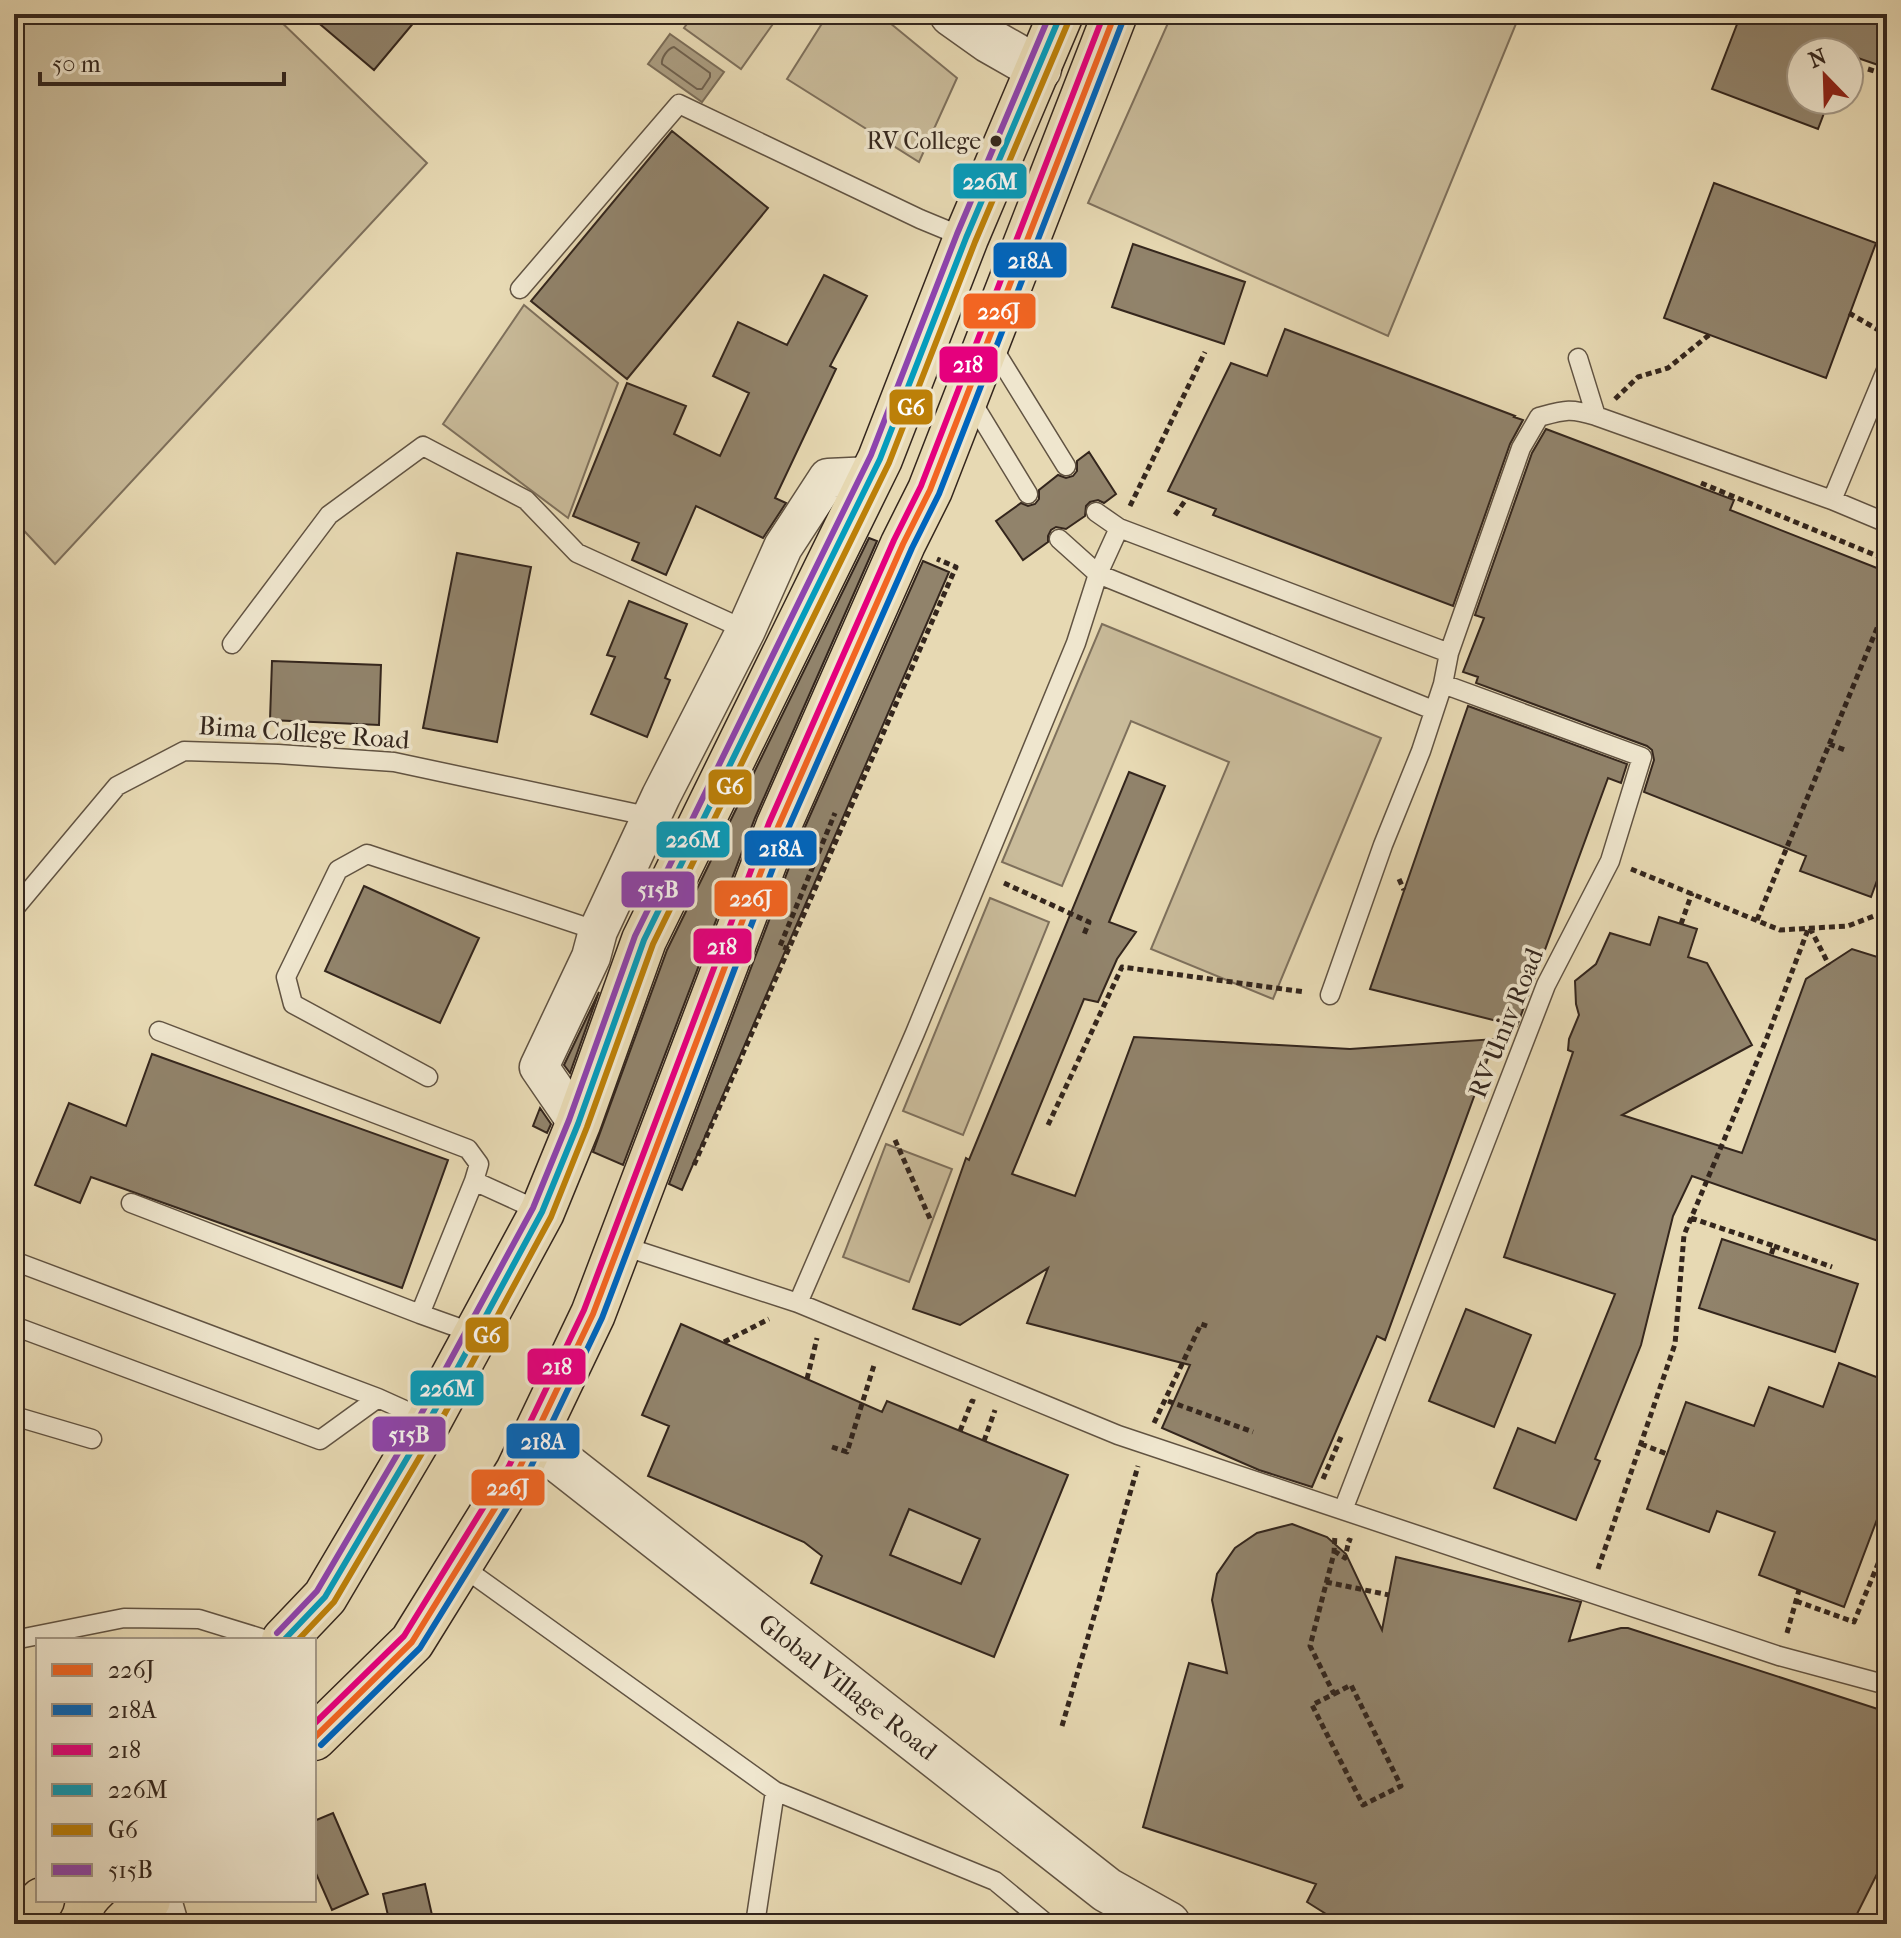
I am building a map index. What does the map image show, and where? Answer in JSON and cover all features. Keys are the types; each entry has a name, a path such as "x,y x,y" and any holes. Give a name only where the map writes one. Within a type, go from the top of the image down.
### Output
{"highway":[{"path":"286,1638 325,1597 429,1421 542,1212 578,1124 644,940 880,459 966,238 1061,14"},
{"path":"316,1736 412,1642 518,1471 593,1314 778,827 903,544 930,490 1115,14"},
{"path":"19,1924 40,1902"},
{"path":"124,1924 146,1902"}],"street":[{"path":"952,14 990,41 1039,69"},
{"path":"578,1124 539,1067 591,957 598,931 746,630 783,547 828,478 872,476"},
{"name":"Global Village Road","path":"533,1440 1107,1890 1168,1924"},
{"path":"163,1902 169,1924"}],"lane":[{"path":"520,289 679,104 966,238"},
{"path":"988,341 1066,466"},
{"path":"1578,358 1596,416"},
{"path":"1832,500 1887,368"},
{"path":"967,394 1028,494"},
{"path":"1330,995 1383,845 1421,751 1443,684 1449,653 1521,448 1539,417 1575,410 1596,416 1832,500 1887,523"},
{"path":"232,644 329,515 423,446 526,500 577,553 746,630"},
{"path":"1096,512 1119,528 1449,653"},
{"path":"798,1303 882,1110 1076,643 1098,574 1119,528"},
{"path":"1059,539 1098,574 1433,710"},
{"name":"RV Univ Road","path":"1339,1518 1546,985 1610,861 1642,757 1443,684"},
{"name":"Bima College Road","path":"14,909 117,786 184,751 394,762 652,817"},
{"path":"428,1077 293,1004 286,977 338,870 367,854 598,931"},
{"path":"159,1031 468,1149 479,1164 420,1314"},
{"path":"474,1181 542,1212"},
{"path":"131,1203 476,1334"},
{"path":"620,1245 798,1303 1118,1435 1314,1500 1339,1518 1590,1593 1779,1656 1887,1685"},
{"path":"14,1261 378,1398 429,1421"},
{"path":"14,1326 320,1440 378,1398"},
{"path":"14,1416 92,1439"},
{"path":"460,1565 775,1791 995,1881 1047,1924"},
{"path":"14,1640 124,1618 199,1619 261,1638"},
{"path":"755,1924 775,1791"}],"path":[{"path":"1868,69 1887,75"},
{"path":"1849,313 1887,335"},
{"path":"1596,416 1638,377 1668,368 1709,335"},
{"path":"1119,528 1205,352"},
{"path":"1698,482 1887,560"},
{"path":"1175,515 1187,498"},
{"path":"692,1169 956,567 903,544"},
{"path":"1757,920 1887,604"},
{"path":"1829,744 1845,750"},
{"path":"789,949 780,946 835,813"},
{"path":"981,872 1089,922 1083,937"},
{"path":"1642,873 1780,930 1848,926 1887,911"},
{"path":"1681,924 1692,893"},
{"path":"1809,927 1829,965"},
{"path":"1590,1593 1675,1344 1684,1235 1766,1040 1809,927"},
{"path":"1048,1125 1122,967 1330,995"},
{"path":"882,1110 931,1221"},
{"path":"1691,1218 1832,1267"},
{"path":"1771,1255 1774,1246"},
{"path":"724,1342 798,1303"},
{"path":"807,1379 824,1314"},
{"path":"1062,1726 1145,1443 1201,1324 1207,1326"},
{"path":"832,1447 847,1452 883,1338"},
{"path":"1885,1380 1887,1373"},
{"path":"960,1431 972,1401"},
{"path":"1168,1401 1253,1432"},
{"path":"984,1441 996,1410"},
{"path":"1314,1500 1342,1434"},
{"path":"1641,1444 1667,1454"},
{"path":"1334,1694 1310,1646 1339,1518"},
{"path":"1334,1550 1345,1558 1349,1540"},
{"path":"1796,1601 1854,1622 1887,1542"},
{"path":"1326,1582 1389,1595"},
{"path":"1779,1656 1799,1590"},
{"path":"1351,1685 1401,1786 1363,1805 1312,1705 1334,1694 1351,1685"}],"shaded area":[{"path":"14,14 273,14 427,163 55,564 14,520"},
{"path":"694,14 780,14 741,69 684,28"},
{"path":"828,14 879,14 957,78 919,162 787,79"},
{"path":"1172,14 1520,14 1388,336 1088,203"},
{"path":"524,305 618,383 568,518 443,424"},
{"path":"1102,624 1381,738 1273,999 1151,949 1229,762 1131,721 1062,886 1002,862"},
{"path":"990,898 1049,922 963,1135 903,1111"},
{"path":"886,1144 952,1169 909,1282 843,1257"},
{"path":"921,1481 980,1539 961,1584 890,1555"}],"water":[{"path":"670,34 724,72 702,102 648,64"}],"building":[{"path":"308,14 421,14 374,70"},
{"path":"1741,14 1887,14 1887,68 1865,60 1865,36 1785,36 1785,116 1823,116 1818,129 1712,89"},
{"path":"672,131 768,208 627,379 531,301"},
{"path":"1714,183 1876,243 1826,378 1664,318"},
{"path":"1133,244 1245,282 1224,344 1112,307"},
{"path":"824,275 867,296 830,366 836,369 775,498 786,503 763,538 696,506 666,575 632,560 639,543 573,516 627,383 686,406 674,434 720,456 749,393 713,376 738,322 787,345"},
{"path":"1285,329 1523,420 1510,444 1453,606 1213,515 1216,509 1168,491 1231,363 1267,376"},
{"path":"1546,429 1734,500 1730,510 1887,572 1887,853 1871,897 1800,871 1806,856 1644,792 1654,760 1652,750 1647,746 1476,683 1478,677 1463,672 1484,618 1475,615 1532,453"},
{"path":"1089,452 1116,494 1104,503 1098,500 1090,502 1086,506 1085,516 1066,529 1056,527 1051,530 1048,542 1023,560 996,521 1021,503 1028,506 1035,504 1039,499 1039,490 1058,475 1066,478 1073,476 1077,471 1077,461"},
{"path":"869,538 877,541 755,818 623,1165 593,1152 667,950"},
{"path":"457,553 531,567 497,742 423,728"},
{"path":"923,561 949,572 682,1190 669,1184 801,836"},
{"path":"629,601 687,624 665,678 670,680 647,737 591,714 615,657 607,655"},
{"path":"272,661 381,665 379,725 270,720"},
{"path":"1468,706 1627,764 1621,783 1608,778 1517,1026 1370,989"},
{"path":"1129,772 1165,786 1109,922 1136,932 1117,959 1098,1002 1084,999 1012,1174 1075,1196 1134,1037 1350,1049 1495,1039 1385,1340 1377,1336 1312,1487 1259,1470 1162,1428 1190,1365 1027,1323 1048,1268 960,1325 913,1309 966,1158 969,1160"},
{"path":"364,886 479,938 440,1023 325,971"},
{"path":"1659,917 1697,929 1688,957 1707,963 1752,1045 1622,1115 1742,1153 1806,979 1852,949 1887,960 1887,1244 1692,1176 1673,1216 1641,1345 1595,1459 1600,1461 1576,1520 1494,1488 1518,1428 1555,1443 1615,1294 1504,1257 1573,1052 1568,1050 1579,1015 1575,981 1596,964 1610,933 1650,945"},
{"path":"599,992 570,1073 564,1065"},
{"path":"152,1054 448,1160 402,1288 91,1177 80,1203 35,1185 69,1103 126,1126"},
{"path":"540,1108 551,1124 547,1133 533,1126"},
{"path":"1722,1239 1858,1284 1835,1352 1699,1308"},
{"path":"1466,1309 1531,1335 1494,1427 1429,1401"},
{"path":"681,1324 882,1412 887,1401 1068,1475 994,1657 811,1583 822,1556 804,1542 648,1476 669,1426 642,1415","holes":["909,1509 980,1539 961,1584 890,1555"]},
{"path":"1839,1363 1887,1381 1887,1493 1844,1607 1759,1575 1775,1532 1717,1511 1709,1532 1647,1509 1686,1402 1754,1426 1769,1387 1823,1407"},
{"path":"1292,1524 1327,1537 1346,1554 1382,1630 1396,1557 1581,1602 1569,1641 1628,1628 1887,1712 1887,1854 1854,1920 1838,1918 1831,1924 1342,1924 1307,1902 1316,1884 1143,1827 1189,1663 1227,1673 1212,1600 1217,1574 1235,1548 1257,1533"},
{"path":"333,1813 368,1894 332,1910 316,1874 316,1820"},
{"path":"425,1884 434,1924 390,1924 383,1894"}],"transit line":[{"name":"515B","path":"277,1633 317,1591 420,1416 533,1208 569,1120 635,936 871,455 957,234 1050,14"},
{"name":"226M","path":"286,1638 325,1597 429,1421 542,1212 578,1124 644,940 880,459 966,238 1061,14"},
{"name":"218","path":"316,1722 404,1636 509,1466 584,1310 769,823 894,540 921,486 1104,14"},
{"name":"226J","path":"316,1736 412,1642 518,1471 593,1314 778,827 903,544 930,490 1115,14"},
{"name":"G6","path":"300,1638 334,1602 438,1426 551,1217 653,944 889,463 975,242 1070,18"},
{"name":"218A","path":"321,1745 420,1648 527,1475 602,1318 787,831 912,548 939,494 1124,18"}],"place":[{"name":"RV College","path":"996,141"}]}
